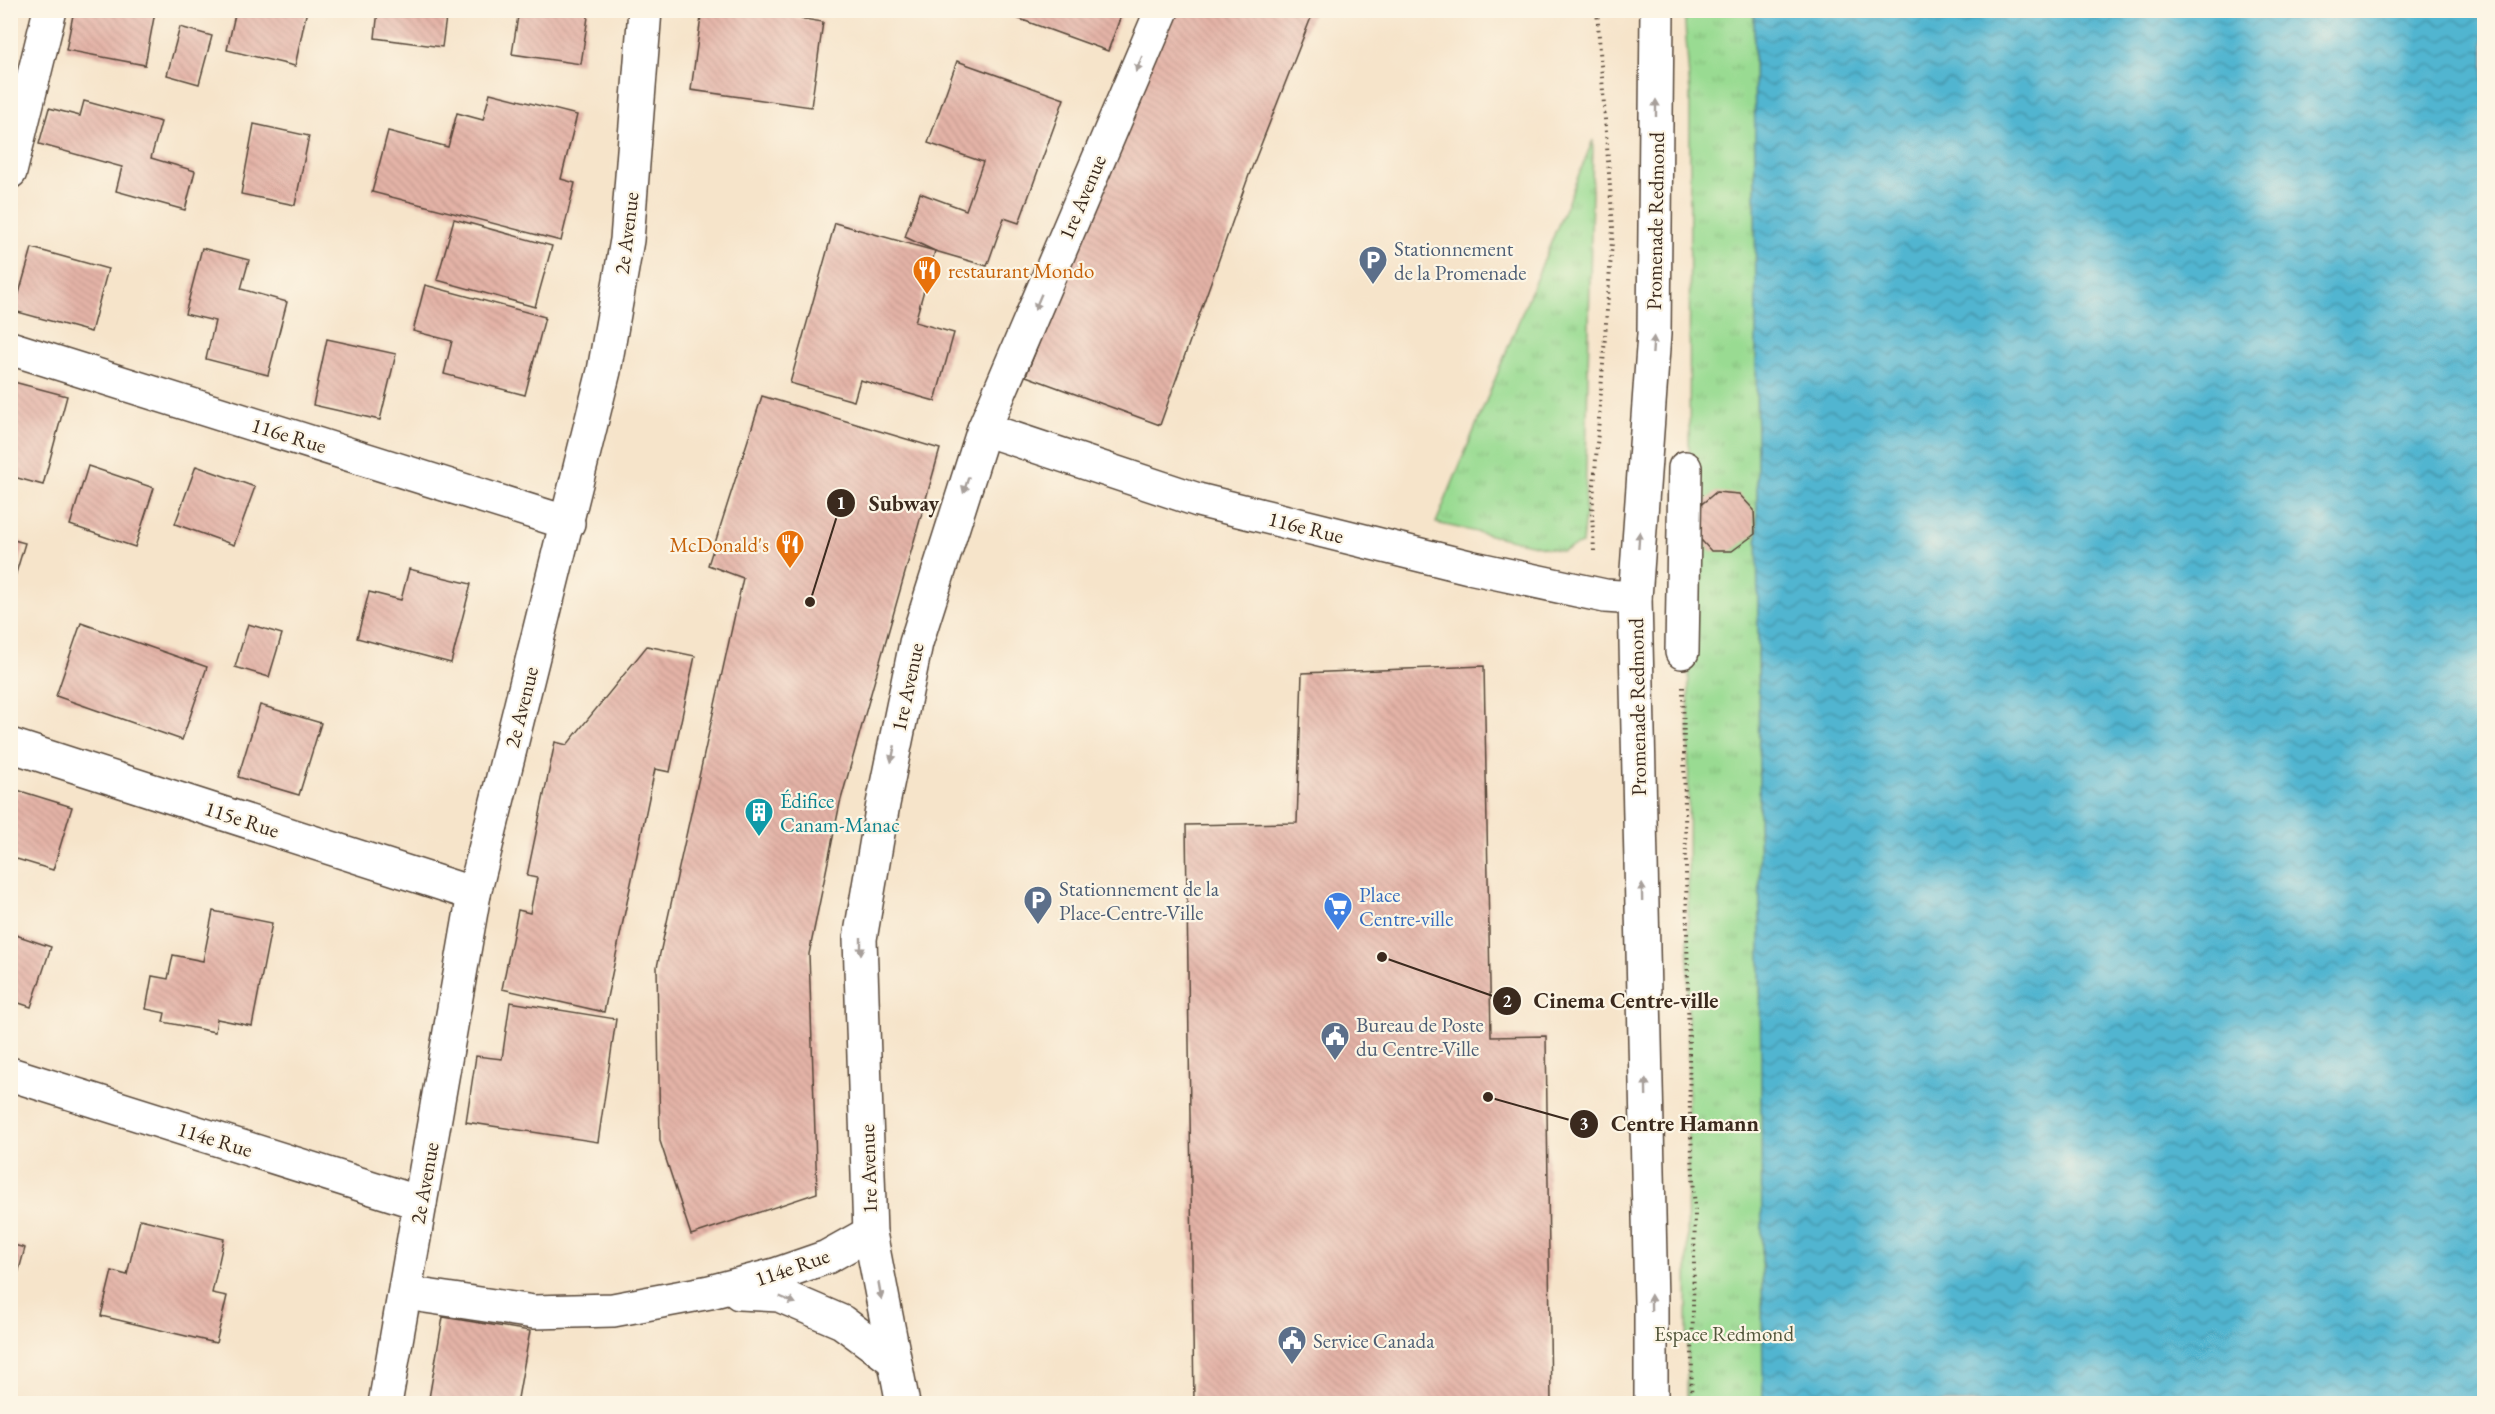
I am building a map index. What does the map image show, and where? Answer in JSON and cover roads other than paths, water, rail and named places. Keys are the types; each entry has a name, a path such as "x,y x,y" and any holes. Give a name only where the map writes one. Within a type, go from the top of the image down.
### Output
{"street":[{"path":"10,172 50,10"},
{"name":"2e Avenue","path":"385,1404 474,894 604,371 627,240 645,10"},
{"name":"1re Avenue","path":"903,1404 892,1359 870,1233 860,939 883,804 916,643 984,429 1162,10"},
{"name":"Promenade Redmond","path":"1651,1404 1651,1291 1635,598 1654,334 1657,10"},
{"name":"116e Rue","path":"10,348 568,523"},
{"name":"116e Rue","path":"984,429 1198,500 1469,567 1605,596 1635,598"},
{"path":"1682,652 1685,468"},
{"name":"115e Rue","path":"10,745 474,894"},
{"name":"114e Rue","path":"10,1074 420,1203"},
{"name":"114e Rue","path":"405,1293 534,1312 613,1310 710,1292 775,1275 827,1257 870,1233"},
{"name":"114e Rue","path":"710,1292 779,1295 842,1323 892,1359"}],"water":[{"path":"1754,11 2484,11 2484,1403 1763,1403"}],"place":[{"name":"Stationnement de la Promenade","path":"1373,286"},
{"name":"restaurant Mondo","path":"927,296"},
{"name":"McDonald's","path":"790,570"},
{"name":"Subway","path":"810,602"},
{"name":"Édifice Canam-Manac","path":"759,838"},
{"name":"Stationnement de la Place-Centre-Ville","path":"1038,926"},
{"name":"Place Centre-ville","path":"1338,932"},
{"name":"Cinema Centre-ville","path":"1382,957"},
{"name":"Bureau de Poste du Centre-Ville","path":"1335,1062"},
{"name":"Centre Hamann","path":"1488,1097"},
{"name":"Service Canada","path":"1292,1366"}],"park label":[{"name":"Espace Redmond","path":"1724,1333"}]}
